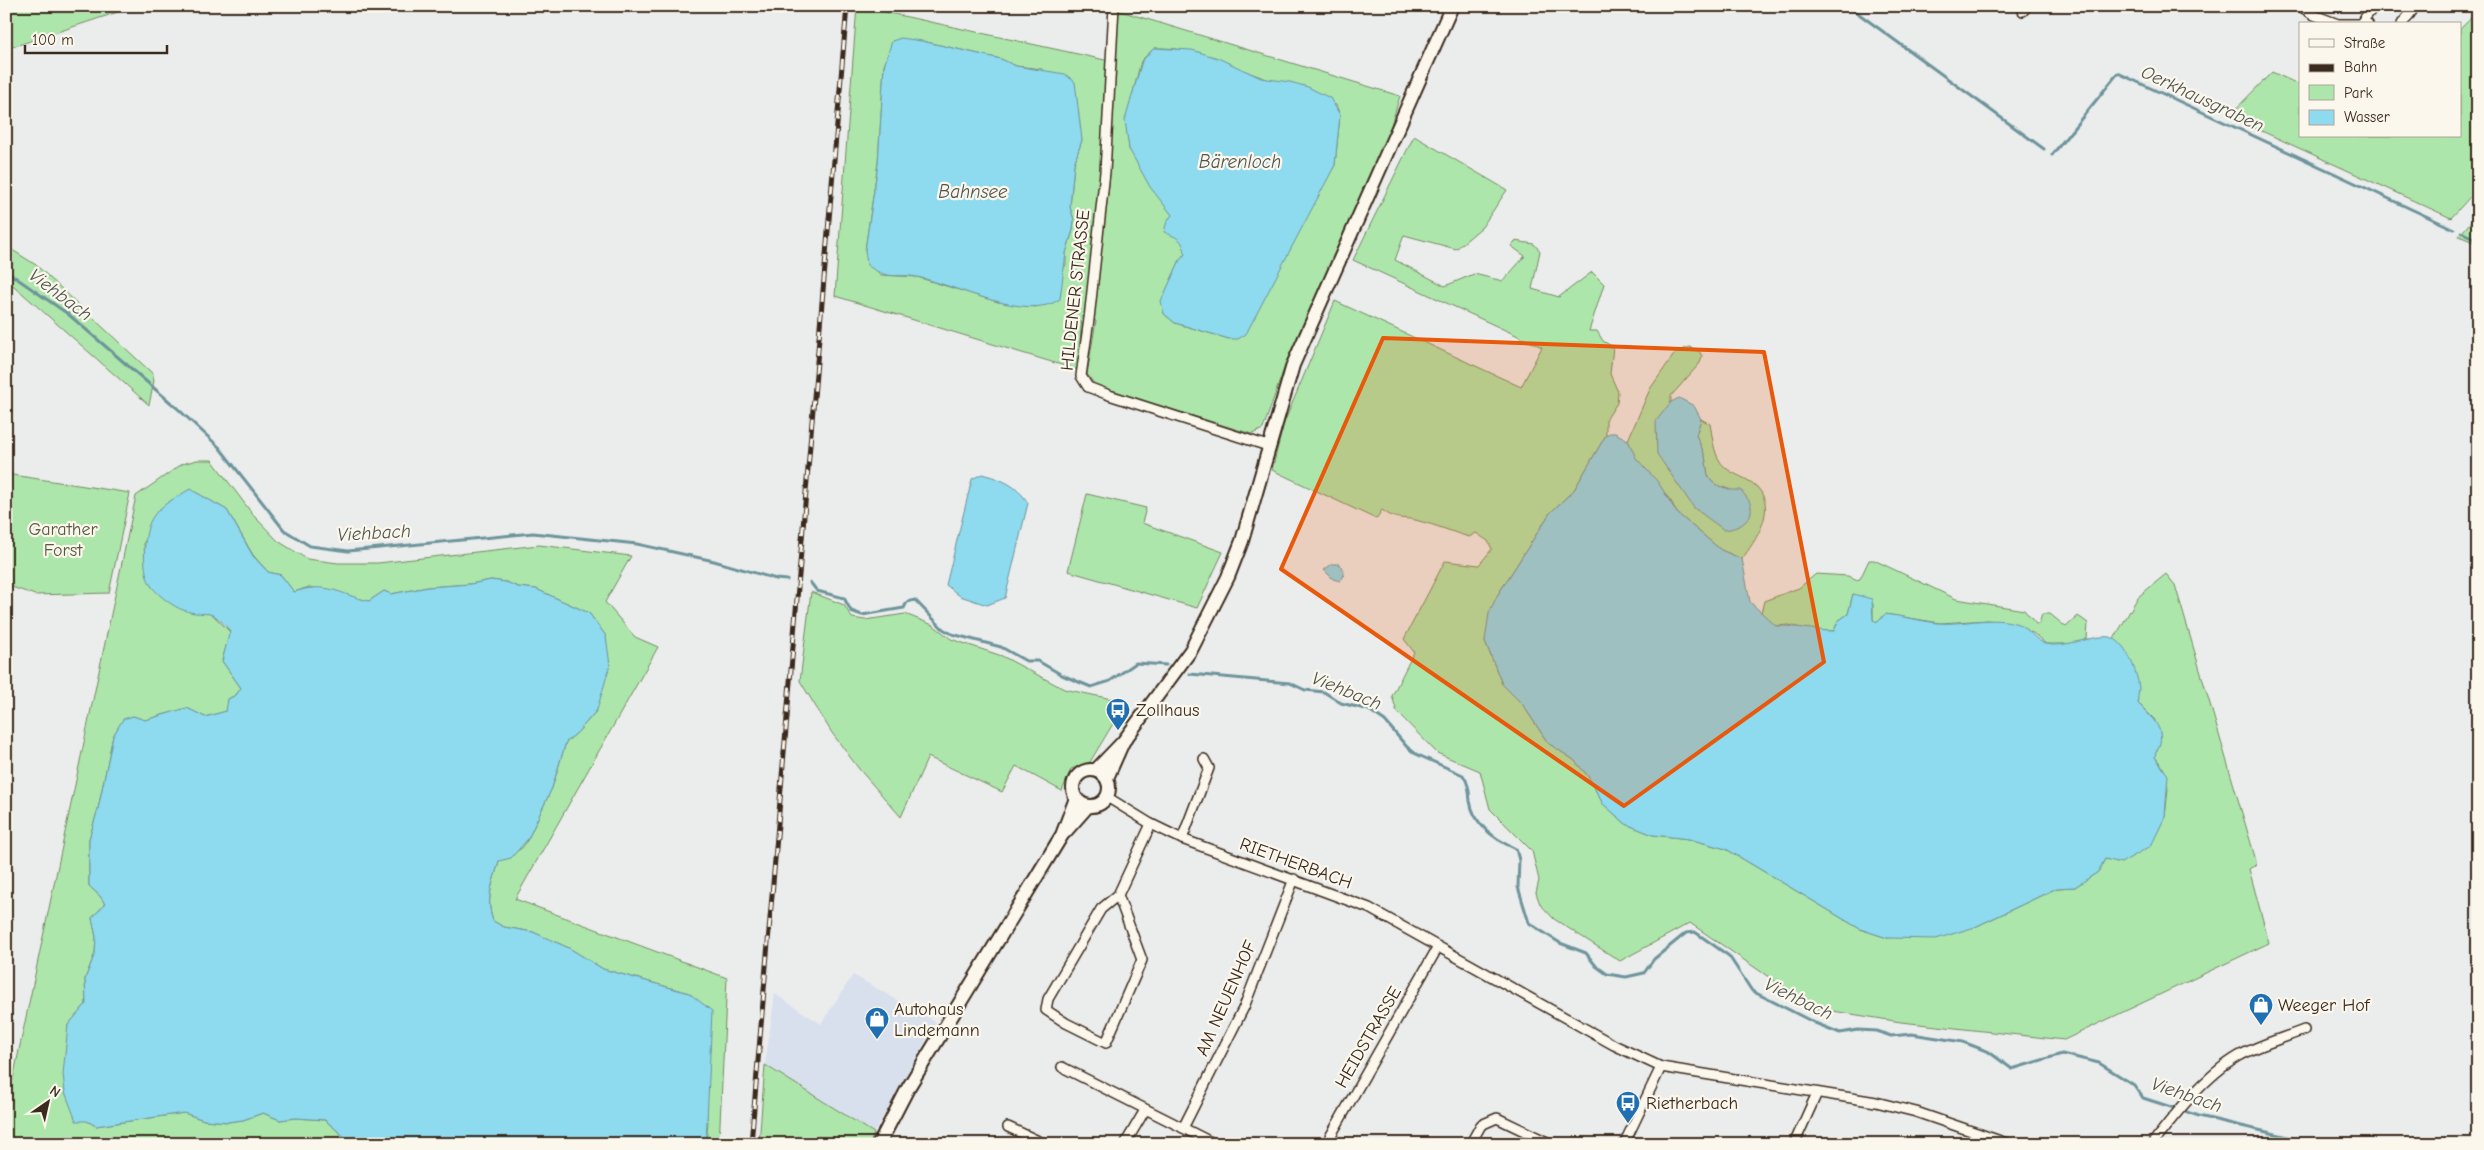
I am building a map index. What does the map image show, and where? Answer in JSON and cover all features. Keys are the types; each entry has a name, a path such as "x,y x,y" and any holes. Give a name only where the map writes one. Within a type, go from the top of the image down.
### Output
{"main road":[{"path":"1096,770 1123,742 1191,650 1228,578 1242,540 1293,365 1452,6"},
{"path":"1076,798 1088,806 1095,806 1107,797 1110,790 1107,778 1123,742"},
{"path":"1062,835 1076,798 1074,780 1086,770 1096,770 1107,778"},
{"path":"879,1144 908,1088 1062,835 1088,806"}],"street":[{"name":"HILDENER STRASSE","path":"1114,6 1104,172 1089,319 1081,376 1088,386 1109,395 1268,446"},
{"path":"2300,6 2314,15 2333,22"},
{"path":"2362,22 2374,6"},
{"path":"2404,22 2412,11 2405,6"},
{"path":"1182,839 1210,768 1204,759"},
{"name":"RIETHERBACH","path":"1107,797 1151,824 1182,839 1369,908 1614,1045 1661,1066 1876,1102 1916,1112 2009,1144"},
{"path":"1118,895 1142,960 1106,1043 1046,1010 1048,999 1101,909 1118,895 1151,824"},
{"name":"AM NEUENHOF","path":"1183,1128 1244,1006 1294,879"},
{"name":"HEIDSTRASSE","path":"1326,1144 1438,947"},
{"path":"2152,1144 2190,1099 2218,1072 2239,1056 2304,1030"},
{"path":"1624,1144 1661,1066"},
{"path":"1062,1067 1216,1144"},
{"path":"1794,1144 1816,1093"},
{"path":"1125,1144 1145,1110"},
{"path":"1471,1143 1481,1125 1496,1118 1551,1144"},
{"path":"1008,1127 1044,1144"}],"highlighted area":[{"path":"1383,338 1764,352 1824,662 1624,806 1281,569"}],"shaded area":[{"path":"853,975 936,1022 874,1133 765,1065 775,994 821,1024"}],"green space":[{"path":"6,6 136,6 6,49"},
{"path":"857,6 1105,60 1113,60 1117,10 1400,96 1388,135 1287,360 1263,429 1252,434 1095,385 1087,374 1096,321 1082,316 1078,370 835,296","holes":["922,41 1001,59 1016,66 1042,69 1082,140 1074,164 1070,207 1074,220 1066,253 1066,265 1036,307 998,302 917,277 880,275 865,250 878,163 884,66 889,51","1154,48 1184,50 1209,57 1336,105 1340,115 1335,165 1229,339 1175,323 1164,314 1167,289 1180,260 1185,254 1184,244 1177,236 1171,235 1167,221 1172,215 1129,149 1126,120 1141,61"]},
{"path":"2478,11 2478,188 2451,218 2229,116 2272,72 2299,85 2299,138 2462,138 2462,26"},
{"path":"1414,136 1507,190 1482,227 1456,249 1404,235 1395,260 1445,286 1474,274 1503,281 1525,256 1511,246 1515,241 1534,244 1540,251 1532,289 1559,297 1592,272 1604,284 1589,331 1597,331 1603,341 1613,347 1610,374 1618,392 1617,403 1606,420 1606,435 1574,490 1550,513 1497,596 1485,641 1502,684 1523,705 1548,743 1574,760 1588,776 1603,804 1626,824 1653,835 1689,839 1726,849 1860,929 1887,938 1975,927 2057,888 2075,887 2098,872 2105,859 2112,859 2165,817 2168,789 2163,767 2155,757 2155,720 2138,703 2123,648 2114,639 2138,597 2166,574 2175,585 2257,864 2249,869 2269,943 2064,1040 1901,1022 1814,1008 1690,923 1620,961 1554,919 1540,904 1536,893 1539,880 1532,851 1490,809 1480,771 1437,753 1397,712 1392,696 1414,652 1404,639 1445,561 1479,565 1492,549 1488,541 1476,533 1469,537 1425,523 1396,517 1382,510 1376,519 1272,470 1284,423 1335,301 1521,387 1542,347 1353,260"},
{"path":"2478,213 2478,244 2459,236"},
{"path":"6,246 36,265 152,373 154,381 149,405 14,286 6,283"},
{"path":"1689,347 1699,351 1702,356 1700,363 1671,396 1669,406 1694,508 1731,490 1716,485 1708,476 1705,456 1696,435 1701,419 1710,424 1715,450 1721,464 1752,483 1763,496 1765,515 1762,524 1753,543 1742,559 1721,550 1677,513 1671,501 1635,458 1628,440 1650,389 1675,353"},
{"path":"197,460 212,460 254,516 278,541 307,559 338,563 378,563 539,545 631,556 605,602 635,637 658,647 515,899 727,978 719,1144 706,1144 708,1122 689,993 603,969 569,948 533,932 504,927 493,921 491,913 491,891 499,861 522,848 528,839 552,788 566,742 577,733 597,710 606,636 589,613 536,589 518,587 506,582 491,580 470,584 428,587 391,594 384,591 369,601 309,587 294,592 281,575 268,572 253,555 227,510 190,489 144,542 145,563 151,586 198,612 212,614 230,632 222,661 241,688 236,695 228,699 227,711 205,717 187,708 145,720 133,716 123,720 113,736 98,809 89,839 89,886 100,896 105,904 92,918 96,937 95,953 85,979 86,1004 68,1025 65,1092 70,1103 87,1121 96,1126 184,1113 204,1120 228,1122 243,1120 263,1113 280,1120 296,1118 325,1120 348,1140 361,1144 6,1144 6,1112 136,496 182,464"},
{"name":"Garather Forst","path":"6,474 130,493 109,593 35,595 6,585"},
{"path":"1087,494 1146,508 1142,523 1223,552 1197,608 1068,571"},
{"path":"1869,560 1874,560 1956,599 2024,610 2036,624 2039,624 2042,614 2050,614 2066,627 2078,616 2088,623 2087,639 2073,644 2046,644 2033,633 1988,620 1940,623 1885,614 1879,622 1873,621 1873,604 1853,594 1848,614 1838,621 1834,631 1813,631 1789,625 1776,626 1761,613 1764,601 1799,588 1816,574 1848,576 1855,580 1860,579"},
{"path":"811,592 844,605 852,618 865,620 905,614 933,625 951,639 1002,656 1064,689 1126,702 1090,762 1071,769 1062,791 1016,766 1002,792 928,757 901,817 859,769 832,733 800,681"},
{"path":"765,1065 874,1133 870,1144 759,1144"}],"water":[{"name":"Bahnsee","path":"901,38 1001,59 1016,66 1065,74 1075,82 1082,140 1074,164 1070,207 1074,220 1073,230 1066,253 1060,299 1046,305 1029,307 1010,304 990,300 917,277 886,275 867,265 865,250 878,163 884,66 892,41"},
{"name":"Bärenloch","path":"1154,48 1192,50 1218,58 1261,78 1290,82 1308,87 1330,98 1340,115 1335,165 1246,334 1238,339 1229,339 1175,323 1164,314 1161,301 1180,260 1185,254 1184,249 1179,239 1164,232 1167,221 1172,215 1150,187 1129,149 1125,120 1142,61"},
{"path":"1679,398 1694,406 1701,419 1696,435 1705,456 1708,476 1716,485 1731,490 1741,490 1750,503 1751,512 1743,524 1724,530 1694,508 1657,454 1656,421 1671,402"},
{"path":"1615,433 1628,440 1636,458 1658,482 1677,513 1721,550 1742,559 1750,602 1776,626 1834,631 1838,621 1848,614 1853,594 1872,599 1873,620 1878,622 1885,614 1938,623 1988,620 2008,621 2022,626 2042,642 2054,645 2100,637 2113,638 2123,647 2131,660 2139,688 2138,703 2160,731 2160,743 2155,757 2168,775 2165,817 2151,846 2121,863 2105,859 2098,872 2075,887 2057,888 1975,927 1936,939 1887,938 1860,929 1726,849 1689,839 1653,835 1626,824 1603,804 1588,776 1574,760 1548,743 1523,705 1502,684 1485,641 1489,613 1497,596 1550,513 1574,490 1606,435"},
{"path":"982,474 996,478 1014,487 1028,503 1005,598 987,605 960,596 946,585 972,479"},
{"path":"190,489 227,510 253,556 268,572 281,575 294,592 324,588 369,601 384,591 391,594 428,587 470,584 491,580 506,582 518,587 536,589 589,613 606,636 610,665 597,710 577,733 566,742 552,788 528,839 511,858 499,861 491,891 491,913 493,921 504,927 533,932 569,948 603,969 689,993 712,1011 706,1144 361,1144 348,1140 325,1120 296,1118 280,1120 263,1113 243,1120 228,1122 204,1120 184,1113 96,1126 87,1121 76,1121 65,1092 63,1074 68,1025 86,1004 85,979 95,953 96,937 92,918 105,904 100,896 89,886 89,839 98,809 113,736 123,719 133,716 145,720 187,708 205,717 226,711 228,699 236,695 241,688 222,661 230,631 212,615 179,609 159,594 148,581 144,554 146,535 151,520 163,506"},
{"path":"1332,564 1339,564 1344,572 1340,581 1333,579 1324,570"}],"waterway":[{"name":"Oerkhausgraben","path":"1848,6 2044,149"},
{"name":"Oerkhausgraben","path":"2052,155 2118,73 2454,229"},
{"name":"Oerkhausgraben","path":"2461,232 2478,240"},
{"name":"Viehbach","path":"6,271 68,314 177,408 219,447 284,530 310,546 348,551 533,533 637,544 714,561 776,579 787,580"},
{"name":"Viehbach","path":"810,582 817,591 844,598 851,611 862,615 904,608 907,602 915,600 943,629 952,634 1001,647 1026,661 1038,661 1062,675 1091,687 1110,681 1136,663 1166,665"},
{"name":"Viehbach","path":"1190,674 1290,683 1305,690 1324,692 1341,703 1369,710 1385,721 1407,747 1416,754 1463,775 1468,785 1472,810 1481,825 1501,841 1516,849 1519,860 1518,887 1529,923 1560,943 1586,953 1596,966 1607,974 1626,977 1644,973 1654,959 1686,933 1695,932 1729,956 1752,991 1815,1023 1840,1033 1858,1030 1877,1031 1891,1036 1912,1034 1963,1042 1989,1052 2012,1069 2062,1054 2099,1063 2134,1085 2143,1098 2199,1116 2318,1144"}],"railway":[{"path":"751,1144 847,6"}],"place":[{"name":"Zollhaus","path":"1118,731"},
{"name":"Weeger Hof","path":"2261,1026"},
{"name":"Autohaus Lindemann","path":"877,1040"},
{"name":"Rietherbach","path":"1628,1124"}]}
